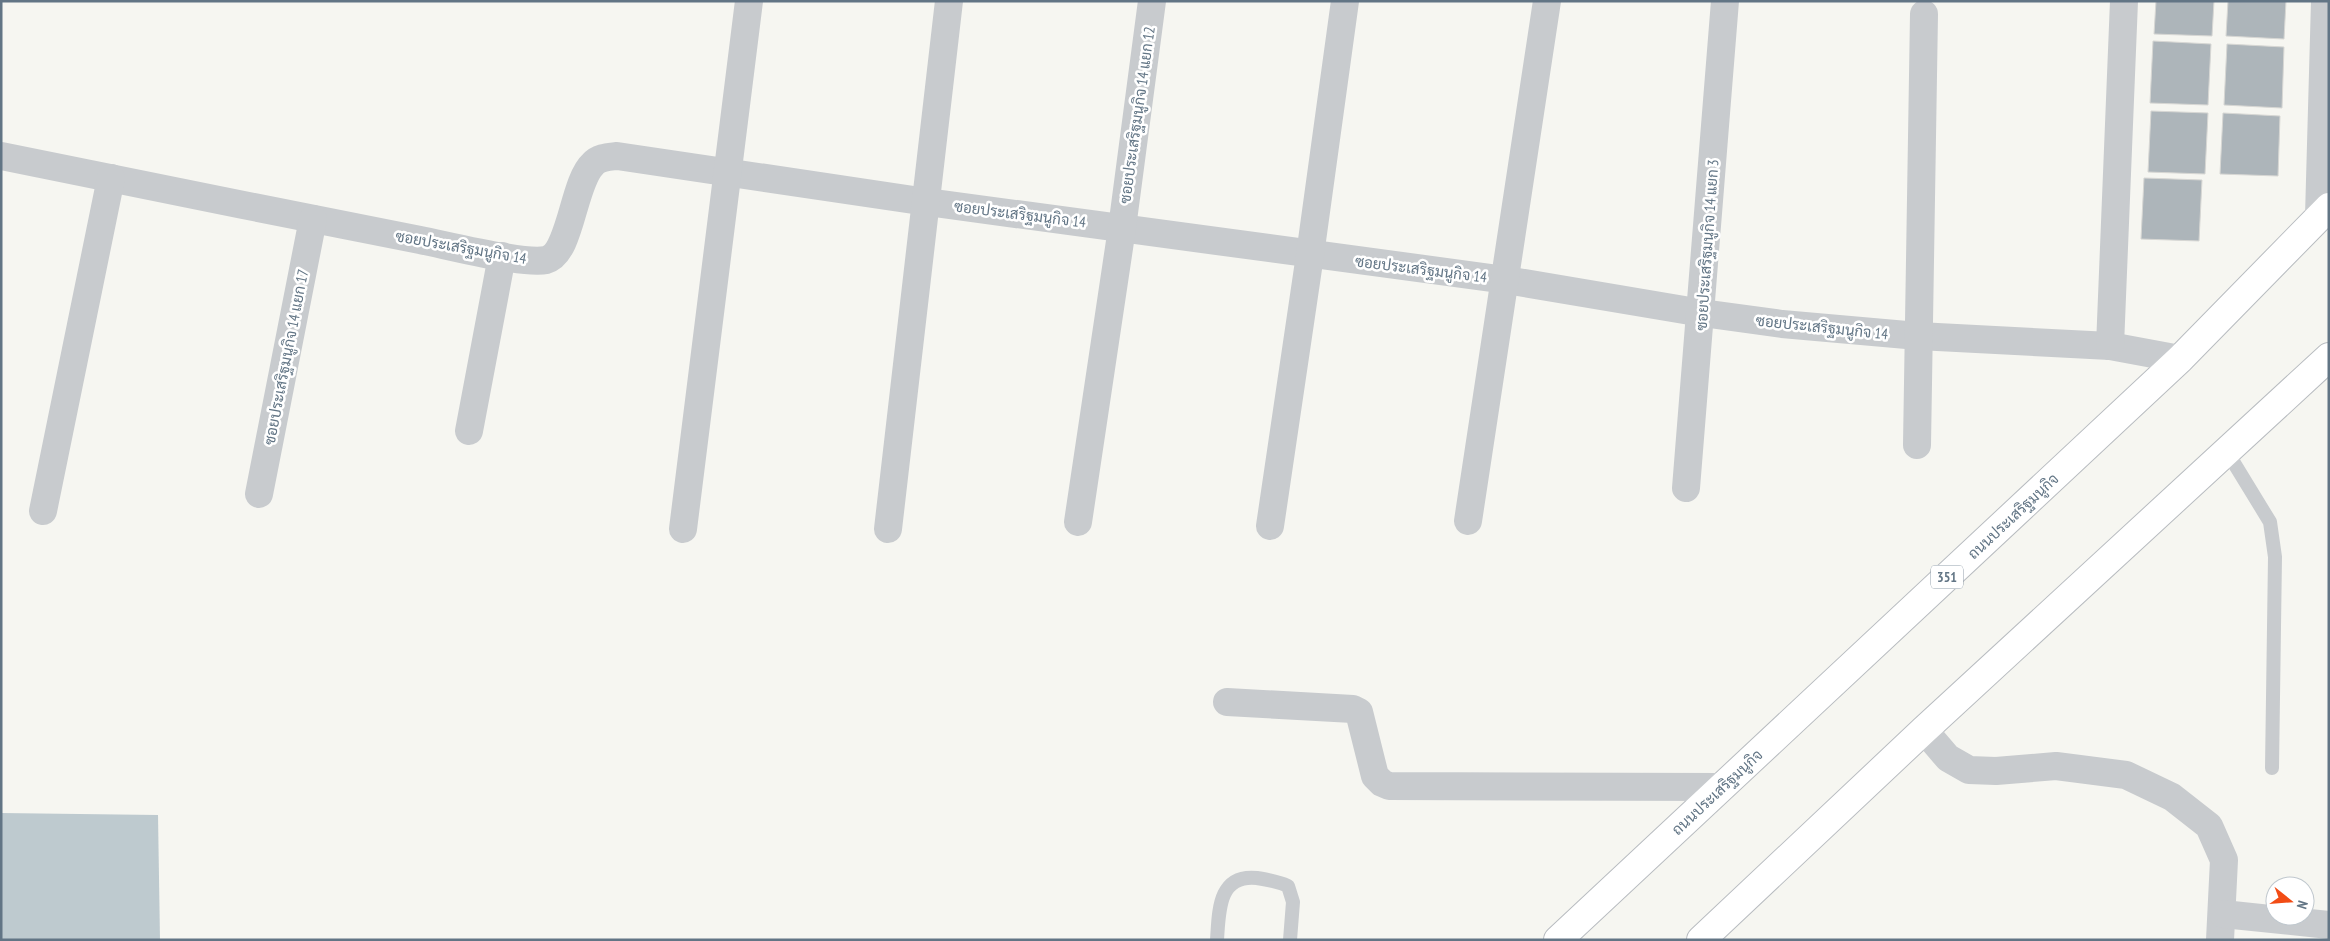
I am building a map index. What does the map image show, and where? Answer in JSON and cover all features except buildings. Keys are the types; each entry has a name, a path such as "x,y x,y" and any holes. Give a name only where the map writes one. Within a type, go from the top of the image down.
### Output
{"main road":[{"name":"ถนนประเสริฐมนูกิจ","path":"1558,940 2180,359 2324,211"},
{"path":"1702,940 1924,730 2329,357"}],"street":[{"path":"683,529 750,1"},
{"path":"888,529 949,1"},
{"name":"ซอยประเสริฐมนูกิจ 14 แยก 12","path":"1078,522 1122,228 1152,1"},
{"path":"1270,526 1345,1"},
{"path":"1468,521 1547,1"},
{"name":"ซอยประเสริฐมนูกิจ 14 แยก 3","path":"1686,488 1702,313 1725,1"},
{"path":"2110,346 2124,1"},
{"path":"2324,211 2325,1"},
{"path":"1917,445 1924,14"},
{"name":"ซอยประเสริฐมนูกิจ 14","path":"1,156 502,256 539,260 548,259 555,254 562,242 584,176 593,163 601,158 617,156 927,202 1506,280 1702,313 1782,324 1918,336 2110,346 2180,359"},
{"path":"43,511 110,178"},
{"name":"ซอยประเสริฐมนูกิจ 14 แยก 17","path":"259,494 313,219"},
{"path":"469,431 502,256"},
{"path":"1227,702 1353,709 1360,712 1375,776 1382,783 1389,786 1722,787"},
{"path":"1924,730 1948,758 1970,770 1996,771 2056,766 2126,775 2172,798 2209,826 2224,860 2221,927 2329,925"}],"lane":[{"path":"2226,450 2270,522 2275,557 2272,768"},
{"path":"1217,940 1219,911 1224,892 1231,883 1248,877 1276,880 1288,886 1293,902 1290,940"}],"shaded area":[{"path":"1,813 158,815 160,940 1,940"}]}
